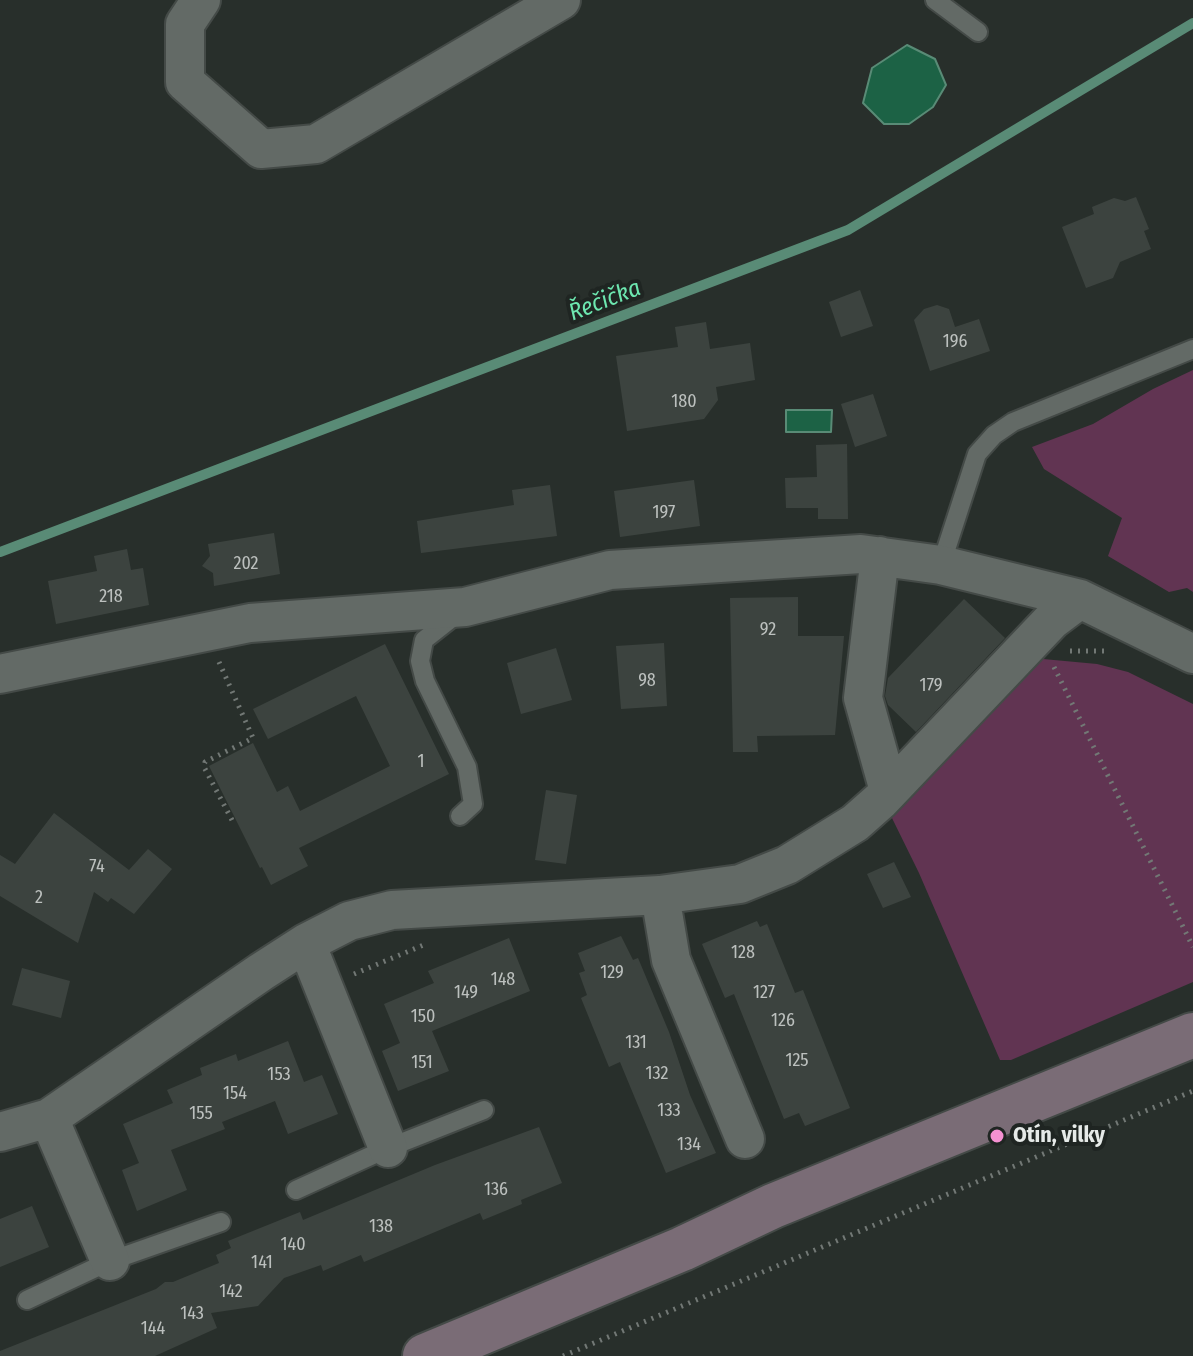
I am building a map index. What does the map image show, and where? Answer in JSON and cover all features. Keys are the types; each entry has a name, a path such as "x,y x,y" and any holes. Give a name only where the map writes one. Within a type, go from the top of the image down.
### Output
{"street":[{"path":"201,0 185,24 185,82 261,149 316,144 561,0"},
{"path":"0,674 250,623 465,607 610,570 861,554 941,565 1080,599 1193,654"},
{"path":"880,556 863,698 889,791"},
{"path":"0,1132 49,1118 306,943 349,921 392,910 660,895 740,884 787,865 855,823 1052,620 1080,599"},
{"path":"660,895 671,960 745,1139"},
{"path":"306,943 388,1148"},
{"path":"425,1356 682,1249 773,1206 1193,1035"},
{"path":"49,1118 110,1261"}],"lane":[{"path":"935,0 978,32"},
{"path":"941,565 977,454 994,435 1013,422 1193,349"},
{"path":"460,816 473,804 467,767 425,681 420,661 424,640 465,607"},
{"path":"296,1190 388,1148 484,1110"},
{"path":"27,1300 110,1261 221,1222"}],"path":[{"path":"206,632 253,738 205,762 204,767 233,822"},
{"path":"1060,651 1113,651"},
{"path":"1054,666 1193,947"},
{"path":"563,1356 1193,1091"}],"shaded area":[{"path":"907,45 935,59 946,85 933,107 909,124 884,124 863,103 872,68"},
{"path":"1193,370 1193,592 1187,588 1169,592 1108,556 1122,518 1044,469 1032,447 1093,424"},
{"path":"786,410 832,410 831,432 786,432"},
{"path":"1043,659 1097,664 1128,672 1193,704 1193,982 1011,1060 1000,1060 891,816"}],"building":[{"path":"1136,197 1149,229 1144,231 1151,249 1120,262 1113,278 1086,288 1062,227 1094,214 1092,207 1114,198 1125,201"},
{"path":"860,290 873,326 841,337 829,302"},
{"path":"937,305 949,309 955,327 979,319 990,351 930,371 914,320 924,309"},
{"path":"706,322 710,349 750,343 755,380 716,387 718,400 704,419 627,431 616,356 678,347 675,327"},
{"path":"873,394 887,436 855,447 841,404"},
{"path":"847,444 848,519 818,519 818,508 786,508 785,478 817,477 816,445"},
{"path":"694,480 700,526 620,537 614,491"},
{"path":"550,485 557,536 421,553 417,521 514,505 512,490"},
{"path":"274,533 280,574 214,586 213,573 202,566 210,556 208,544"},
{"path":"127,549 131,570 143,568 149,605 56,624 48,581 97,571 94,556"},
{"path":"798,597 798,636 844,636 835,735 757,736 758,752 733,752 730,598"},
{"path":"964,599 1005,638 916,732 888,705 885,696 888,678"},
{"path":"664,643 667,706 621,709 616,646"},
{"path":"385,644 449,774 299,848 308,866 271,885 209,766 253,743 277,792 288,786 300,811 390,766 356,696 268,739 253,709"},
{"path":"556,648 572,700 521,714 507,663"},
{"path":"546,790 577,795 566,864 535,860"},
{"path":"54,813 129,870 148,849 172,869 134,914 111,898 108,902 94,892 78,943 0,896 0,855 15,864"},
{"path":"894,862 911,897 883,908 867,874"},
{"path":"757,921 760,927 767,924 795,993 803,990 850,1108 805,1126 799,1113 784,1119 734,994 725,998 702,944"},
{"path":"621,936 633,960 638,958 669,1032 690,1095 716,1153 666,1173 620,1062 609,1067 581,998 587,995 579,973 585,971 578,953"},
{"path":"509,938 530,991 432,1031 449,1071 398,1091 382,1051 400,1043 384,1004 434,983 428,971"},
{"path":"22,968 70,981 61,1018 12,1005"},
{"path":"288,1041 304,1082 322,1075 338,1114 288,1134 275,1101 222,1122 225,1129 171,1150 187,1190 137,1211 122,1170 139,1163 123,1124 173,1103 167,1090 202,1075 200,1068 236,1054 238,1061"},
{"path":"539,1127 562,1183 521,1200 522,1204 483,1220 480,1213 364,1262 361,1255 323,1271 321,1265 284,1278 258,1306 211,1313 217,1328 155,1356 0,1356 0,1351 156,1289 165,1282 173,1282 219,1263 216,1255 231,1248 228,1241 300,1212 303,1220 435,1165"},
{"path":"32,1206 49,1247 0,1267 0,1219"}],"waterway":[{"name":"Řečička","path":"0,552 848,230 1193,23"}],"place":[{"name":"Otín, vilky","path":"997,1136"}]}
